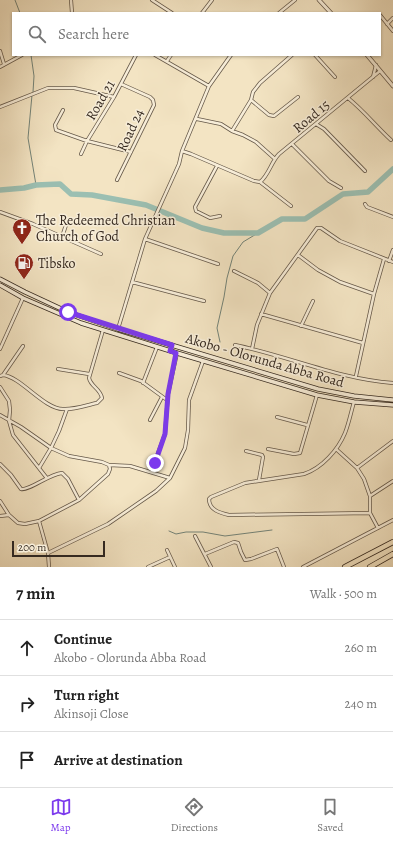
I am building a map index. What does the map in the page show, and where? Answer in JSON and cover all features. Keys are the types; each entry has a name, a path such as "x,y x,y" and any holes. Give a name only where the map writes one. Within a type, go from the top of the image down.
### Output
{"highway":[{"path":"345,567 393,542"},
{"path":"370,567 393,554"}],"main road":[{"name":"Akobo - Olorunda Abba Road","path":"0,279 68,312 118,329 326,391 354,396 393,400"},
{"name":"Akobo - Olorunda Abba Road","path":"0,285 23,298 76,321 176,353 318,395 354,402 393,405"},
{"path":"13,292 16,287"},
{"path":"170,351 172,345"},
{"path":"325,396 326,391"}],"street":[{"path":"71,0 72,12"},
{"path":"152,0 170,12"},
{"path":"203,12 212,0"},
{"path":"280,12 295,0"},
{"path":"319,0 330,12"},
{"path":"381,16 393,30"},
{"path":"387,24 393,18"},
{"path":"0,51 4,64"},
{"path":"0,67 20,56"},
{"name":"Road 21","path":"81,154 135,56"},
{"path":"157,56 209,86"},
{"path":"167,62 170,56"},
{"path":"118,329 145,239 158,207 179,164 182,152 209,86 230,56"},
{"path":"232,131 253,92 260,83 291,56"},
{"path":"316,56 335,77"},
{"path":"368,56 393,86"},
{"path":"373,77 376,65"},
{"name":"Road 15","path":"260,182 264,179 274,159 380,70"},
{"name":"Road 24","path":"117,180 154,105 153,100 150,97 121,84"},
{"path":"0,108 48,88 74,88 114,97"},
{"path":"250,100 269,116 274,116 298,97"},
{"path":"348,98 359,107 391,140"},
{"path":"63,110 55,125 56,130 87,141 131,152"},
{"path":"196,119 220,124 232,131 244,135 256,142 274,159"},
{"path":"316,124 324,129 365,171"},
{"path":"292,144 329,181 341,188"},
{"path":"182,152 191,154 217,166 260,182 291,206"},
{"path":"217,166 195,207 198,212 210,218 220,216"},
{"path":"365,204 368,207 393,217"},
{"path":"0,212 100,254"},
{"path":"62,237 66,225"},
{"path":"252,349 257,325 270,293 317,228 321,228 340,241 393,262"},
{"path":"145,239 218,264"},
{"path":"389,261 393,250"},
{"path":"298,255 318,270 340,282 374,294"},
{"path":"356,376 374,294 384,259"},
{"path":"234,271 258,283 270,293"},
{"path":"132,282 204,301"},
{"path":"0,349 23,298"},
{"path":"302,326 313,301"},
{"path":"261,314 363,343"},
{"path":"2,376 9,376 51,405 62,409 97,403 102,398 98,388 90,382 89,374 103,330"},
{"path":"235,345 356,376 393,383"},
{"path":"2,376 23,346"},
{"path":"143,383 157,347"},
{"path":"153,472 165,434 167,400 176,353"},
{"path":"48,553 108,524 156,491 170,478 185,448 188,430 189,400 203,361"},
{"path":"58,369 89,374"},
{"path":"120,373 138,379 167,400"},
{"path":"0,387 9,401 9,421 13,435 46,477"},
{"path":"268,449 300,454 307,425 318,395"},
{"path":"150,420 162,397"},
{"path":"354,402 345,432 336,449 314,471 304,474 245,483 209,499 210,505 218,512 233,515 370,513"},
{"path":"39,468 51,448 67,409"},
{"path":"1,417 21,427 51,448 69,456 102,462 109,465 130,466 170,478"},
{"path":"277,417 307,425"},
{"path":"357,468 393,441"},
{"path":"336,449 357,468 366,482 370,496 370,513 378,528"},
{"path":"246,451 262,455 263,457 259,480"},
{"path":"0,464 11,475 21,489 27,488 46,477 62,473 68,479 79,500"},
{"path":"0,501 9,515 18,523 26,524 39,521 79,500 108,474 110,469 109,465"},
{"path":"370,496 393,481"},
{"path":"0,516 9,515"},
{"path":"304,567 393,520"},
{"path":"39,521 48,553 49,567"},
{"path":"195,536 211,567"},
{"path":"205,554 234,542 238,543 240,552 245,560 277,549 284,567"},
{"path":"167,550 175,567"},
{"path":"148,567 170,557"}],"waterway":[{"path":"15,0 20,12"},
{"path":"31,56 34,76 33,92"},
{"path":"32,95 28,138 36,185"},
{"path":"0,190 24,188 36,185 60,184 71,194 92,195 146,205 202,228 224,233 258,233 282,219 305,219 343,194 368,192 393,169"},
{"path":"220,342 217,328 233,256 243,242 258,233"},
{"path":"169,531 176,534 186,532 203,532 225,536 272,530"}],"place":[{"name":"The Redeemed Christian Church of God","path":"22,245"},
{"name":"Tibsko","path":"24,280"}],"route":[{"path":"68,312 172,345 170,351 176,353 165,416 165,434 155,463"}]}
